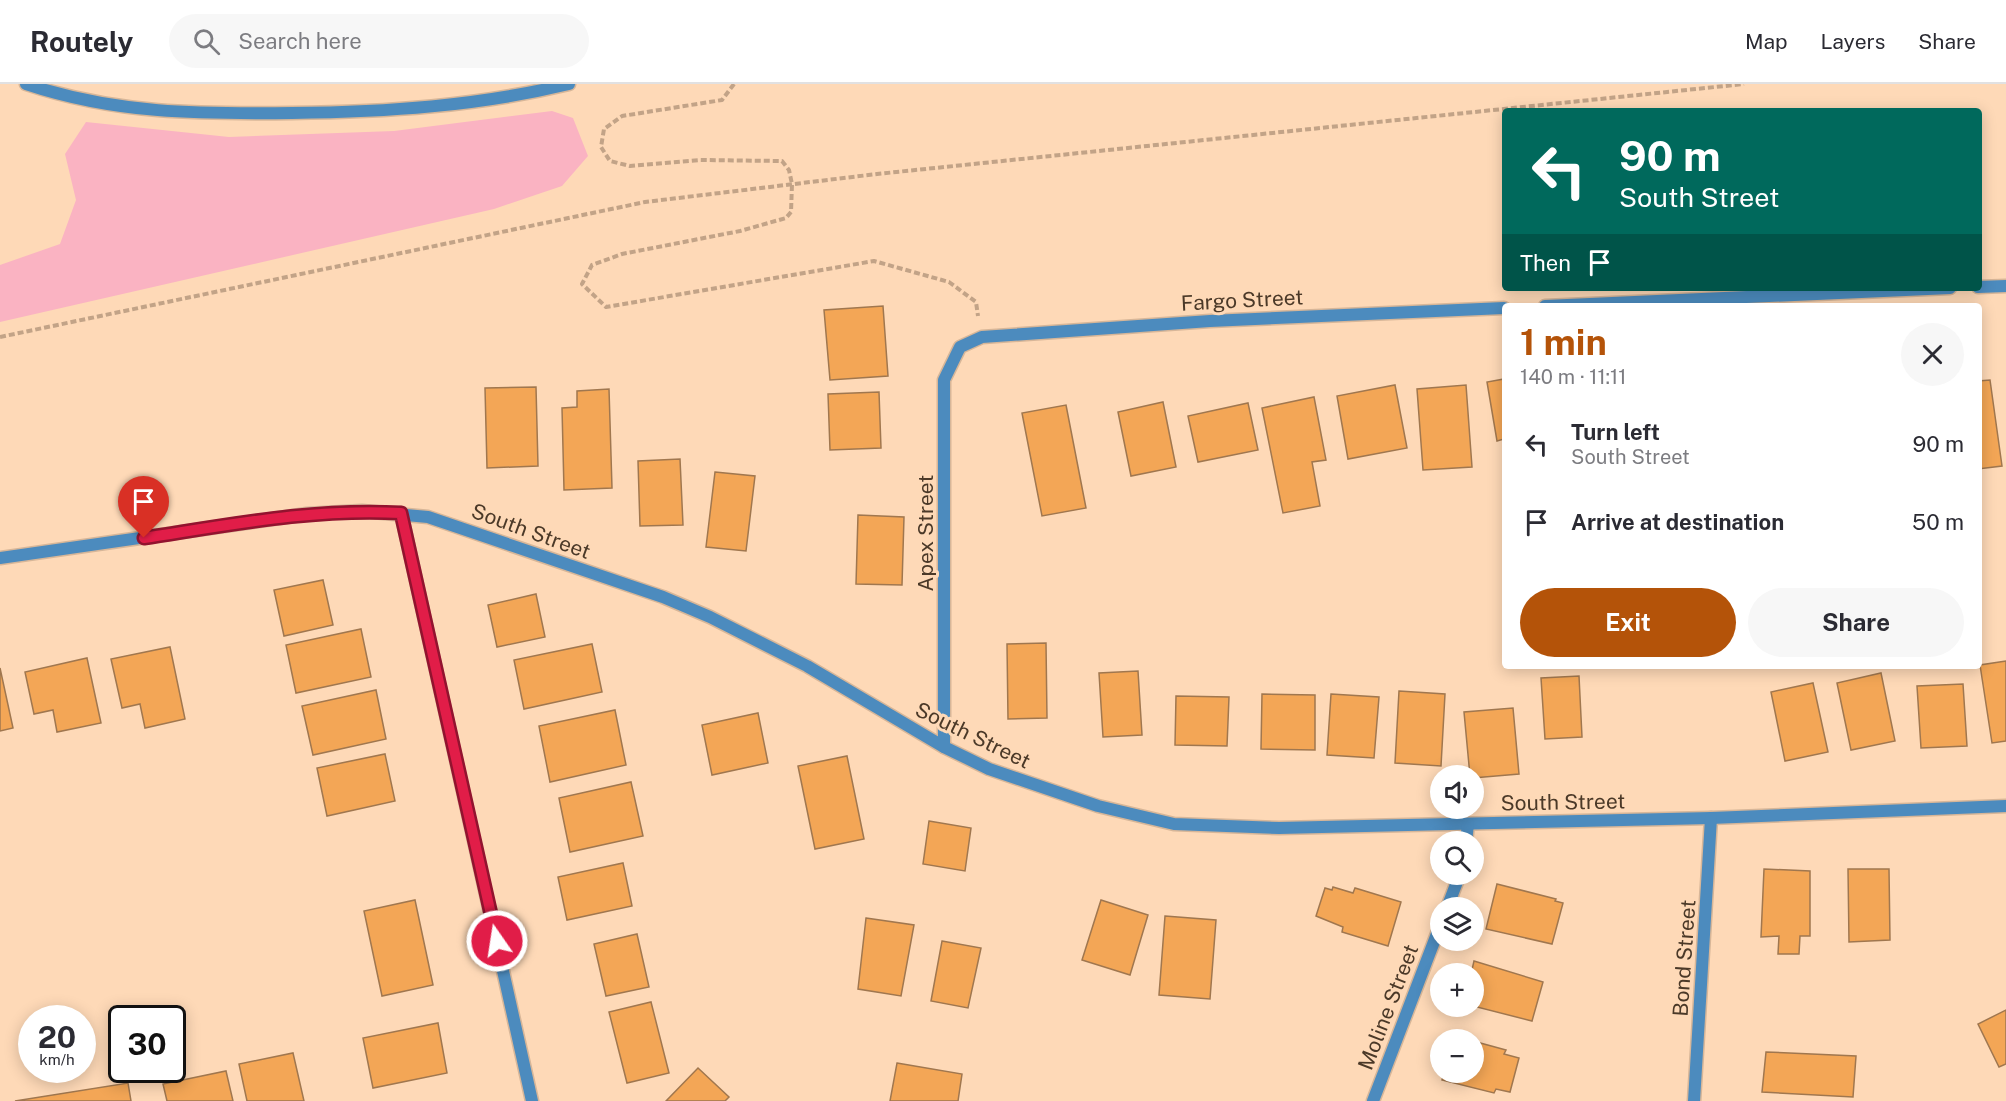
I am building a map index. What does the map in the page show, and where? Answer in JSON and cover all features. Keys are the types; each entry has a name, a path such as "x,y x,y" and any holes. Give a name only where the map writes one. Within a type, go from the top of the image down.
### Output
{"street":[{"path":"26,84 58,95 156,112 213,114 382,112 475,102 569,84"},
{"path":"1982,287 2006,285"},
{"path":"1612,303 1882,291"},
{"name":"Fargo Street","path":"982,337 1210,321 1502,308"},
{"name":"Apex Street","path":"944,747 944,380 960,347 982,337"},
{"name":"South Street","path":"0,558 307,514 362,511 401,513 457,526 519,550 663,597 710,616 807,666 944,747 1024,783 1098,806 1174,824 1280,828 1468,824 1711,818 2006,806"},
{"path":"401,513 532,1101"},
{"name":"Bond Street","path":"1694,1101 1711,818"},
{"path":"1467,831 1468,824"},
{"name":"Moline Street","path":"1373,1101 1430,951"}],"path":[{"path":"734,84 722,100 622,116 604,129 602,147 610,161 630,166 700,160 782,161 789,170 792,184 791,212 786,218 740,231 622,254 592,265 582,284 606,307 874,261 949,282 976,302 982,337"},
{"path":"1516,108 1744,84"},
{"path":"0,337 645,202 792,184 1502,109"}],"shaded area":[{"path":"552,111 573,118 588,156 562,186 494,209 0,322 0,265 60,244 76,200 65,154 86,122 229,137 394,131"}],"building":[{"path":"883,306 888,376 830,380 824,310"},
{"path":"1502,379 1502,440 1497,441 1487,382"},
{"path":"1990,380 2002,466 1982,468 1982,381"},
{"path":"1395,385 1407,448 1348,459 1337,396"},
{"path":"1466,385 1472,467 1423,470 1417,389"},
{"path":"536,387 538,466 487,468 485,388"},
{"path":"609,389 612,488 564,490 562,408 577,407 577,391"},
{"path":"879,392 881,448 830,450 828,394"},
{"path":"1314,397 1326,460 1312,462 1320,506 1283,513 1262,408"},
{"path":"1163,402 1176,467 1131,476 1118,412"},
{"path":"1248,403 1258,450 1198,462 1188,416"},
{"path":"1066,405 1086,508 1042,516 1022,413"},
{"path":"680,459 683,525 640,526 638,461"},
{"path":"715,472 755,476 746,551 706,547"},
{"path":"858,515 904,517 902,585 856,584"},
{"path":"323,580 333,625 284,636 274,590"},
{"path":"536,594 545,637 497,647 488,605"},
{"path":"361,629 371,677 296,693 286,645"},
{"path":"1046,643 1047,718 1008,719 1007,644"},
{"path":"592,644 602,692 524,709 514,660"},
{"path":"170,647 185,719 145,728 140,704 122,708 111,659"},
{"path":"87,658 101,723 57,732 53,710 34,714 25,672"},
{"path":"2006,661 2006,741 1992,743 1981,669 1982,665"},
{"path":"0,668 13,728 0,731"},
{"path":"1138,671 1142,735 1103,737 1099,673"},
{"path":"1881,673 1895,741 1851,750 1837,683"},
{"path":"1579,676 1582,737 1545,739 1541,678"},
{"path":"1813,683 1828,752 1785,761 1771,692"},
{"path":"1963,684 1967,746 1921,748 1917,686"},
{"path":"376,690 386,739 313,755 302,706"},
{"path":"1399,691 1445,694 1441,765 1395,763"},
{"path":"1262,694 1315,695 1315,750 1261,749"},
{"path":"1331,694 1379,697 1374,758 1327,755"},
{"path":"1176,696 1229,697 1227,746 1175,745"},
{"path":"1513,708 1519,774 1484,777 1484,765 1469,765 1464,712"},
{"path":"615,710 626,765 550,782 539,726"},
{"path":"758,713 768,763 712,775 702,725"},
{"path":"385,754 395,801 327,816 317,768"},
{"path":"847,756 864,839 815,849 798,766"},
{"path":"631,782 643,836 570,852 559,798"},
{"path":"929,821 971,828 965,871 923,864"},
{"path":"623,863 632,906 567,920 558,877"},
{"path":"1764,869 1810,871 1810,936 1800,936 1799,954 1778,954 1779,936 1761,937"},
{"path":"1848,869 1889,869 1890,940 1849,942"},
{"path":"1497,884 1556,899 1555,901 1563,903 1552,944 1486,929"},
{"path":"1333,887 1353,893 1355,888 1401,902 1388,946 1342,932 1343,927 1316,916 1325,888 1332,890"},
{"path":"415,900 433,985 382,996 364,911"},
{"path":"1101,900 1148,915 1130,975 1082,960"},
{"path":"1165,916 1216,920 1210,999 1159,995"},
{"path":"866,918 914,925 901,996 858,989"},
{"path":"637,934 649,987 606,996 594,944"},
{"path":"942,941 981,948 968,1008 931,1001"},
{"path":"1484,964 1543,982 1532,1021 1484,1009"},
{"path":"651,1002 669,1073 627,1083 609,1012"},
{"path":"2006,1010 2006,1064 1999,1067 1978,1024"},
{"path":"438,1023 447,1073 373,1088 363,1038"},
{"path":"1484,1044 1506,1050 1504,1054 1519,1058 1510,1092 1496,1089 1494,1093 1454,1083 1484,1083"},
{"path":"1766,1052 1856,1056 1853,1097 1762,1092"},
{"path":"293,1053 304,1101 247,1101 239,1064"},
{"path":"897,1063 962,1074 958,1101 890,1101"},
{"path":"698,1068 729,1097 725,1101 666,1101"},
{"path":"226,1071 233,1101 167,1101 163,1084 186,1083 186,1079"},
{"path":"128,1083 131,1101 15,1101"}],"route":[{"path":"144,538 307,514 362,511 401,513 497,941"}]}
